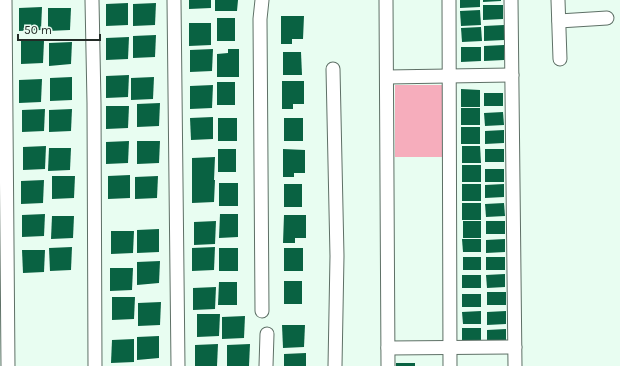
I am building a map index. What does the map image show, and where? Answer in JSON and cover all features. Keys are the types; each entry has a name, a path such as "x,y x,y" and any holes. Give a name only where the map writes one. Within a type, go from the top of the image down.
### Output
{"street":[{"path":"5,0 8,366"},
{"path":"92,0 95,366"},
{"path":"174,0 178,366"},
{"path":"262,0 260,27 262,311"},
{"path":"386,0 388,366"},
{"path":"449,0 450,366"},
{"path":"511,0 515,366"},
{"path":"558,0 560,59"},
{"path":"559,21 607,18"},
{"path":"333,70 337,256 335,366"},
{"path":"387,77 512,75"},
{"path":"266,366 267,334"},
{"path":"388,348 515,347"}],"shaded area":[{"path":"395,85 442,85 442,157 395,157"}],"building":[{"path":"189,0 211,0 211,8 189,9"},
{"path":"215,0 238,0 237,11 215,11"},
{"path":"460,0 480,0 480,7 460,8"},
{"path":"483,0 501,0 501,1 483,2"},
{"path":"128,3 128,25 106,26 106,4"},
{"path":"156,3 155,25 133,26 133,4"},
{"path":"483,5 503,5 503,19 483,20"},
{"path":"42,7 41,30 19,31 19,8"},
{"path":"48,8 71,8 70,30 48,31"},
{"path":"480,10 481,25 461,26 460,11"},
{"path":"281,16 304,16 303,39 292,39 292,44 281,44"},
{"path":"217,18 235,18 235,41 217,41"},
{"path":"189,23 211,23 211,45 189,46"},
{"path":"504,25 504,40 484,41 484,26"},
{"path":"481,27 482,41 462,42 461,28"},
{"path":"156,35 155,57 133,58 133,36"},
{"path":"129,37 128,59 106,60 106,38"},
{"path":"21,41 44,41 43,63 21,64"},
{"path":"72,42 71,64 49,66 49,43"},
{"path":"504,45 504,60 484,61 484,46"},
{"path":"461,47 481,47 481,61 461,62"},
{"path":"213,49 212,71 190,72 190,50"},
{"path":"228,49 239,49 239,77 217,77 217,54 228,53"},
{"path":"283,52 301,52 302,75 283,75"},
{"path":"129,75 128,97 106,98 106,76"},
{"path":"72,77 72,100 50,101 50,78"},
{"path":"154,77 153,99 131,100 131,78"},
{"path":"42,79 41,102 19,103 19,80"},
{"path":"282,81 304,81 304,104 293,104 293,109 282,109"},
{"path":"217,82 235,82 235,105 217,105"},
{"path":"213,85 212,108 190,109 190,86"},
{"path":"461,89 480,90 480,107 461,107"},
{"path":"484,93 503,93 503,106 484,106"},
{"path":"160,103 159,126 137,127 137,104"},
{"path":"106,106 129,106 128,128 106,129"},
{"path":"461,108 480,108 480,125 461,125"},
{"path":"45,109 44,131 22,132 22,110"},
{"path":"72,109 71,131 49,132 49,110"},
{"path":"503,112 504,125 485,126 484,113"},
{"path":"213,117 213,139 191,140 190,118"},
{"path":"218,118 237,118 237,141 218,141"},
{"path":"284,118 303,118 303,141 284,141"},
{"path":"461,127 480,127 480,144 461,144"},
{"path":"504,130 504,143 485,144 485,131"},
{"path":"129,141 128,163 106,164 106,142"},
{"path":"137,141 160,141 159,163 137,164"},
{"path":"46,146 45,169 23,170 23,147"},
{"path":"462,146 480,146 481,163 462,163"},
{"path":"49,148 71,148 70,170 48,171"},
{"path":"218,149 236,149 236,172 218,172"},
{"path":"283,149 305,150 305,173 294,173 294,177 283,177"},
{"path":"485,149 504,149 504,162 485,162"},
{"path":"215,157 214,202 192,203 192,158"},
{"path":"462,165 481,165 481,182 462,182"},
{"path":"485,169 504,169 504,182 485,182"},
{"path":"130,175 130,198 108,199 108,176"},
{"path":"52,176 75,176 74,198 52,199"},
{"path":"158,176 157,198 135,199 135,177"},
{"path":"44,180 43,203 21,204 21,181"},
{"path":"219,183 238,183 238,206 219,206"},
{"path":"284,184 302,184 302,207 284,207"},
{"path":"462,184 481,184 481,201 462,201"},
{"path":"504,184 504,197 485,198 485,185"},
{"path":"462,203 481,203 481,220 462,220"},
{"path":"504,203 505,216 486,217 485,204"},
{"path":"45,214 44,236 22,237 22,215"},
{"path":"220,214 238,214 238,237 219,238"},
{"path":"284,215 306,215 306,238 295,238 295,243 283,243"},
{"path":"52,216 74,216 73,238 51,239"},
{"path":"216,221 215,244 194,245 194,222"},
{"path":"463,221 481,221 481,238 463,238"},
{"path":"486,221 505,221 505,234 486,234"},
{"path":"159,229 159,252 137,253 137,230"},
{"path":"111,231 134,231 133,253 111,254"},
{"path":"462,239 481,239 481,252 463,252"},
{"path":"505,239 505,252 486,253 486,240"},
{"path":"72,247 71,270 50,271 49,248"},
{"path":"215,247 214,270 192,271 192,248"},
{"path":"219,248 238,248 238,271 219,271"},
{"path":"284,248 303,248 303,271 284,271"},
{"path":"22,250 45,250 44,272 23,273"},
{"path":"463,257 481,257 481,270 463,270"},
{"path":"486,257 505,257 505,270 486,270"},
{"path":"160,261 159,283 137,285 137,262"},
{"path":"110,268 133,268 132,290 110,291"},
{"path":"505,274 505,287 487,288 486,275"},
{"path":"462,275 481,275 481,288 462,288"},
{"path":"284,281 302,281 302,304 284,304"},
{"path":"219,282 237,282 237,305 218,305"},
{"path":"216,287 215,309 193,310 193,288"},
{"path":"487,292 506,292 506,305 487,305"},
{"path":"462,294 481,294 481,307 462,307"},
{"path":"112,297 135,297 134,319 112,320"},
{"path":"161,302 160,325 138,326 138,303"},
{"path":"481,311 481,324 463,324 462,312"},
{"path":"506,311 506,324 487,325 487,312"},
{"path":"197,314 220,314 219,336 197,337"},
{"path":"245,316 244,338 222,339 222,317"},
{"path":"282,325 305,325 304,347 283,348"},
{"path":"462,328 481,328 481,341 462,341"},
{"path":"506,329 506,342 487,342 487,330"},
{"path":"159,336 159,358 137,360 137,337"},
{"path":"134,339 134,362 111,363 112,340"},
{"path":"218,344 217,366 195,366 195,345"},
{"path":"250,344 249,366 227,366 227,345"},
{"path":"306,353 306,366 284,366 284,354"},
{"path":"396,363 415,363 415,366 396,366"}]}
